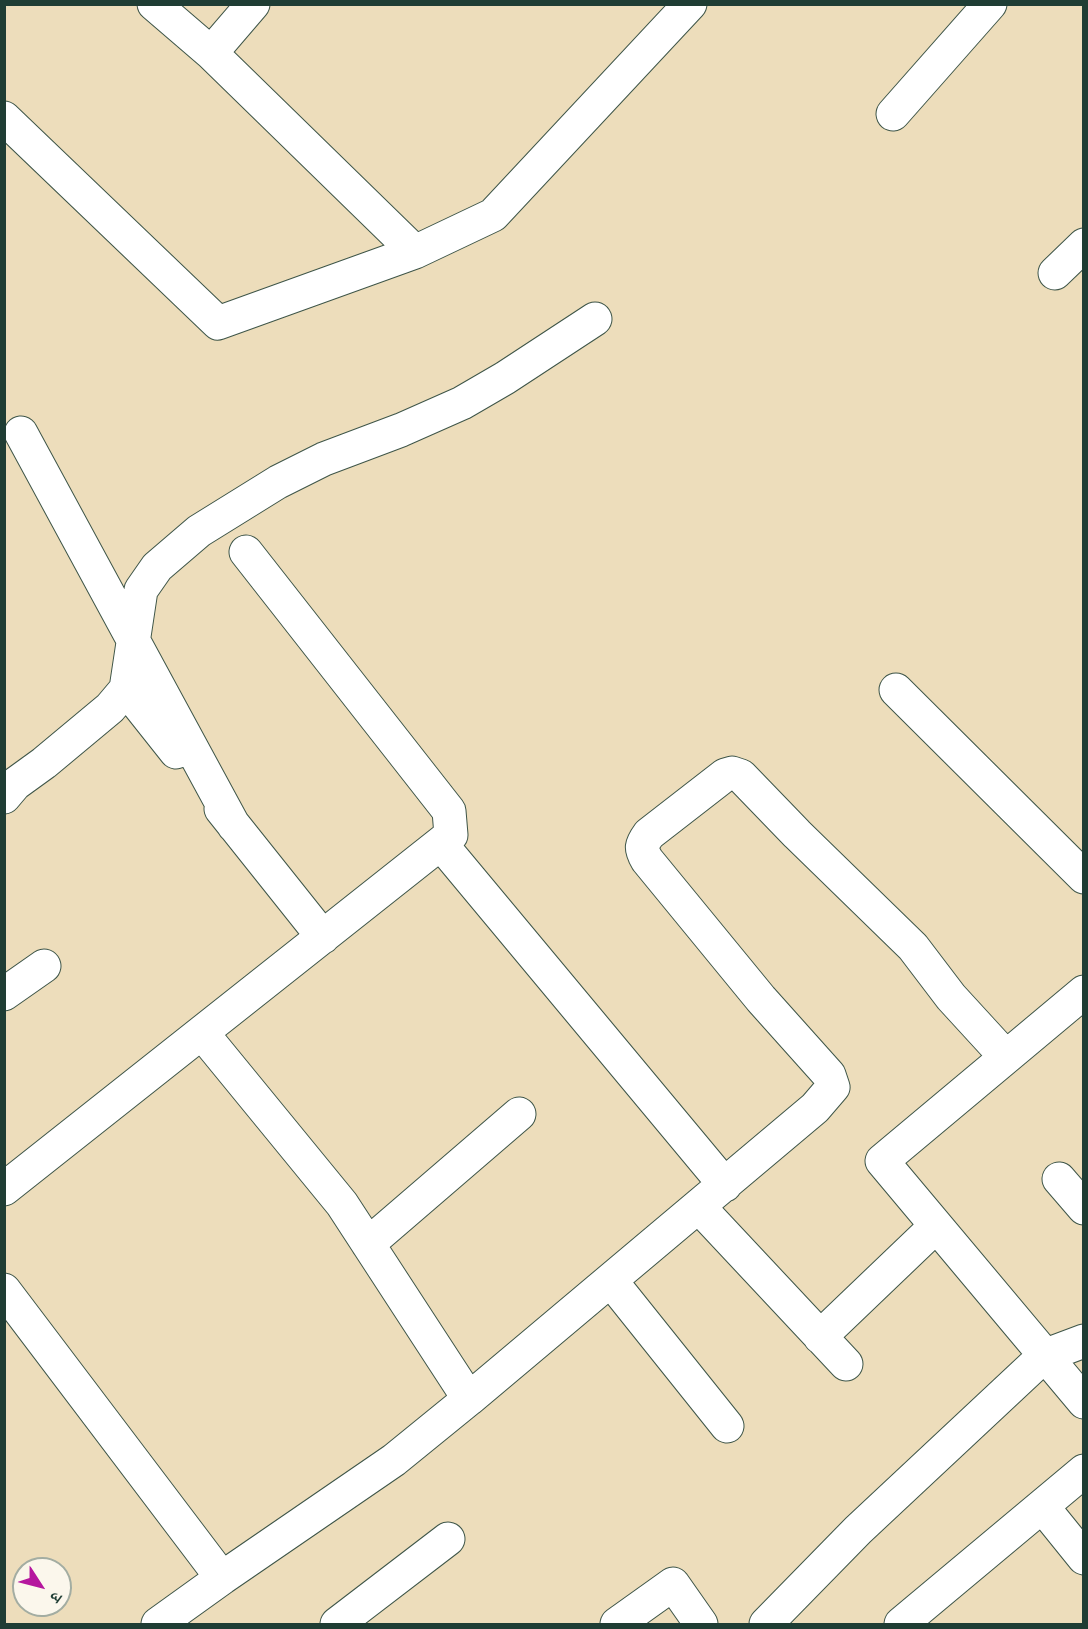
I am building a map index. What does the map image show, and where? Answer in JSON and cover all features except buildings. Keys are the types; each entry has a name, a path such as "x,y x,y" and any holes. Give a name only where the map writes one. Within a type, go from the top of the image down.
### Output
{"street":[{"path":"154,4 211,53 416,252"},
{"path":"211,53 253,4"},
{"path":"4,118 218,323 416,252 493,215 690,4"},
{"path":"894,114 990,4"},
{"path":"1055,273 1083,245"},
{"path":"4,797 15,784 110,708 126,689 141,590 157,567 199,531 278,482 324,459 401,430 462,403 595,320"},
{"path":"21,433 234,826"},
{"path":"4,1189 451,835 450,811 246,552"},
{"path":"126,689 323,937"},
{"path":"896,690 1083,877"},
{"path":"167,1622 222,1578 394,1460 699,1208 815,1108 833,1087 829,1075 761,999 641,850 649,834 725,775 736,773 751,786 913,947 951,997 1006,1057"},
{"path":"441,844 725,1185"},
{"path":"4,994 44,966"},
{"path":"1083,992 882,1161 1083,1402"},
{"path":"202,1033 342,1204 469,1399"},
{"path":"368,1244 519,1114"},
{"path":"1059,1179 1083,1208"},
{"path":"699,1208 846,1364"},
{"path":"820,1337 936,1226"},
{"path":"611,1281 727,1426"},
{"path":"4,1290 222,1578"},
{"path":"766,1624 858,1530 1044,1356 1083,1341"},
{"path":"901,1624 1083,1471"},
{"path":"1042,1506 1083,1558"},
{"path":"337,1624 448,1539"},
{"path":"617,1624 673,1584 701,1624"}]}
